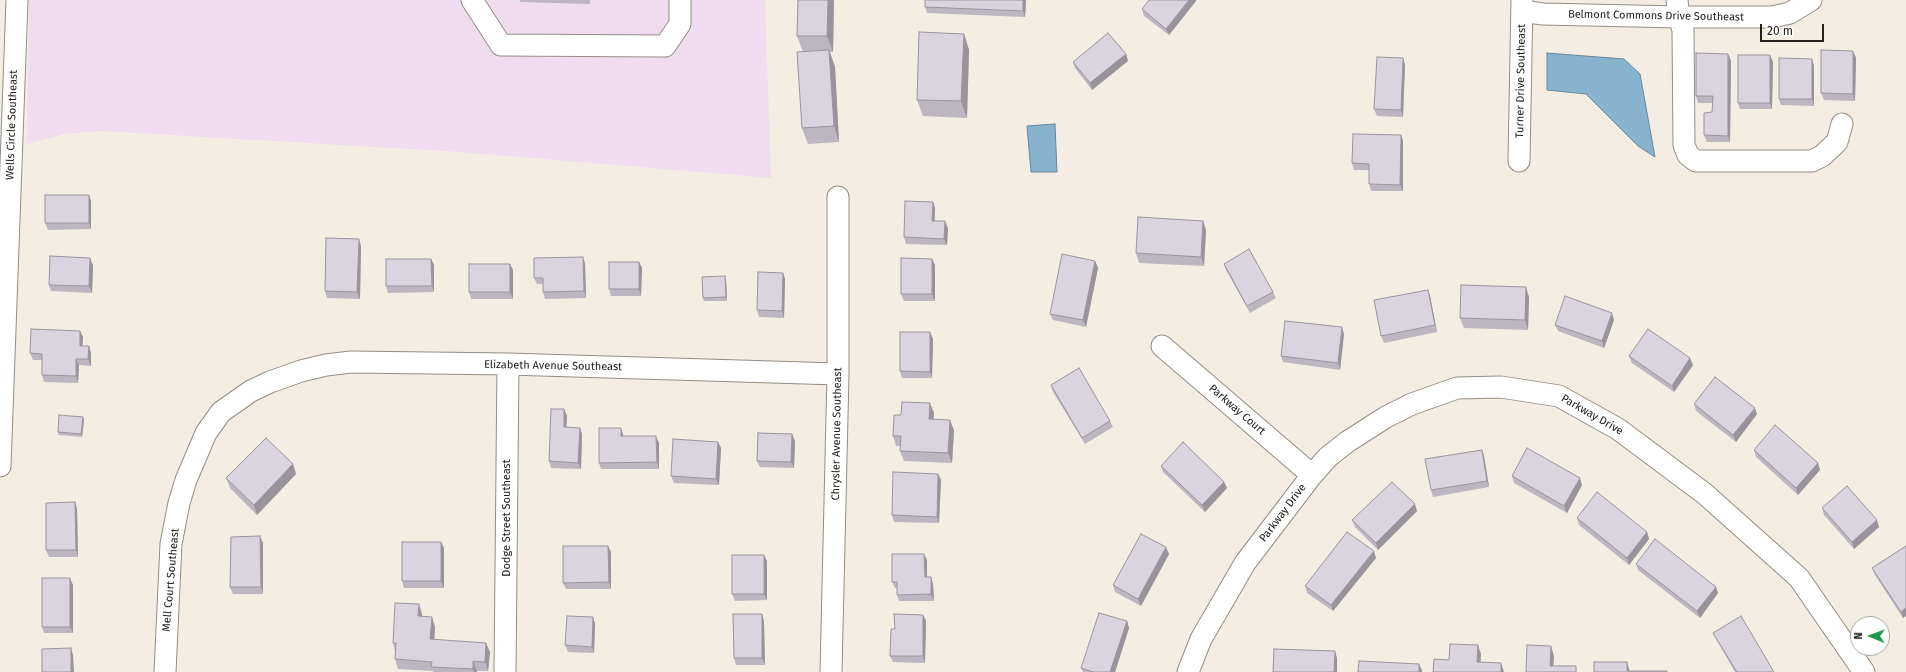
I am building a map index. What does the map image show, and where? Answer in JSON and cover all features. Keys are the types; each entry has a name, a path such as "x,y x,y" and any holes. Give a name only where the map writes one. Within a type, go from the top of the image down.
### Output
{"street":[{"name":"Wells Circle Southeast","path":"0,466 17,0"},
{"path":"472,0 501,45 665,46 680,24 680,0"},
{"name":"Belmont Commons Drive Southeast","path":"1522,6 1543,14 1678,9 1772,17 1790,13 1811,0"},
{"name":"Turner Drive Southeast","path":"1519,161 1522,6"},
{"path":"1678,9 1683,30 1684,145 1688,155 1696,161 1812,160 1822,156 1837,142 1842,124"},
{"name":"Chrysler Avenue Southeast","path":"831,672 838,374 838,197"},
{"name":"Parkway Court","path":"1162,346 1312,474"},
{"name":"Elizabeth Avenue Southeast","path":"270,382 302,371 351,362 508,364 838,374"},
{"name":"Dodge Street Southeast","path":"505,672 508,364"},
{"name":"Mell Court Southeast","path":"165,672 171,544 179,503 186,480 206,433 221,412 251,391 270,382"},
{"name":"Parkway Drive","path":"1188,672 1201,639 1245,563 1312,474 1328,457 1347,442 1386,417 1412,404 1457,388 1501,387 1559,396 1618,430 1705,494 1799,578 1864,672"}],"shaded area":[{"path":"29,0 765,0 771,178 460,152 101,131 64,134 27,144"}],"water":[{"path":"1547,53 1624,59 1640,74 1655,157 1638,146 1586,94 1547,90"},
{"path":"1055,124 1057,172 1031,172 1027,126"}],"building":[{"path":"798,0 828,0 827,36 797,36"},
{"path":"925,0 1023,0 1023,11 925,7"},
{"path":"1149,0 1189,0 1166,29 1142,9"},
{"path":"919,32 964,34 961,101 917,100"},
{"path":"1108,33 1126,54 1090,83 1073,62"},
{"path":"829,50 834,126 802,128 797,52"},
{"path":"1821,50 1853,51 1853,94 1821,93"},
{"path":"1696,53 1728,54 1728,136 1704,135 1704,113 1712,112 1713,96 1696,96"},
{"path":"1738,55 1770,55 1770,103 1738,103"},
{"path":"1377,57 1403,58 1401,110 1374,109"},
{"path":"1779,58 1812,59 1812,99 1779,99"},
{"path":"1353,134 1401,135 1400,185 1369,184 1369,164 1352,163"},
{"path":"45,195 89,195 89,223 45,223"},
{"path":"905,201 933,202 932,221 945,221 944,239 904,237"},
{"path":"1138,217 1203,221 1201,257 1136,253"},
{"path":"326,238 359,239 357,292 325,291"},
{"path":"1249,249 1273,292 1247,306 1224,264"},
{"path":"1062,254 1095,261 1083,320 1050,314"},
{"path":"50,256 90,258 89,286 49,285"},
{"path":"583,257 584,291 543,292 543,278 534,278 534,258"},
{"path":"901,258 932,259 932,294 901,294"},
{"path":"386,259 431,259 432,286 386,286"},
{"path":"609,262 639,262 639,289 609,289"},
{"path":"469,264 510,264 510,292 469,292"},
{"path":"758,272 783,273 782,311 757,310"},
{"path":"725,276 726,297 703,298 702,277"},
{"path":"1461,285 1526,287 1525,320 1460,318"},
{"path":"1428,290 1435,325 1381,336 1374,300"},
{"path":"1565,296 1612,313 1602,341 1555,325"},
{"path":"1285,321 1342,327 1338,363 1281,356"},
{"path":"31,329 80,331 80,346 89,346 88,359 76,359 76,376 42,375 42,354 30,353"},
{"path":"1648,329 1690,358 1672,386 1629,356"},
{"path":"900,332 930,332 930,372 900,371"},
{"path":"1079,368 1110,421 1082,438 1051,385"},
{"path":"1715,377 1755,408 1733,435 1694,404"},
{"path":"902,402 930,403 929,419 950,420 948,453 900,451 901,436 893,436 894,415 901,415"},
{"path":"551,409 564,409 564,427 580,428 578,463 549,461"},
{"path":"59,415 83,417 81,434 58,432"},
{"path":"1775,425 1818,463 1796,488 1754,450"},
{"path":"599,428 621,428 621,436 656,436 657,462 599,463"},
{"path":"758,433 792,434 791,462 757,461"},
{"path":"266,438 293,464 254,505 226,478"},
{"path":"673,439 718,442 716,479 671,476"},
{"path":"1183,442 1224,482 1202,505 1161,466"},
{"path":"1527,448 1580,478 1564,506 1512,476"},
{"path":"1482,450 1487,481 1431,490 1425,459"},
{"path":"893,472 938,474 937,517 892,515"},
{"path":"1392,482 1415,504 1376,543 1352,520"},
{"path":"1847,486 1877,520 1852,542 1822,508"},
{"path":"1597,492 1647,532 1627,558 1577,518"},
{"path":"75,502 76,550 46,550 46,503"},
{"path":"1347,532 1374,551 1331,605 1305,586"},
{"path":"1141,534 1166,547 1138,599 1113,585"},
{"path":"260,536 261,587 230,587 231,537"},
{"path":"1655,539 1716,587 1697,611 1636,564"},
{"path":"402,542 441,542 441,581 402,581"},
{"path":"563,546 608,546 609,582 563,583"},
{"path":"1906,546 1906,608 1901,612 1872,568"},
{"path":"892,554 924,554 925,577 931,577 931,594 897,595 897,582 892,582"},
{"path":"732,555 764,555 764,594 732,594"},
{"path":"42,578 70,578 70,627 42,627"},
{"path":"395,603 419,604 418,616 432,617 430,639 486,643 485,662 473,661 473,669 431,667 432,662 395,659 396,643 393,643"},
{"path":"1099,613 1127,621 1110,672 1093,672 1081,668"},
{"path":"733,614 762,614 762,658 734,658"},
{"path":"894,614 923,615 923,656 890,656 891,629 895,629"},
{"path":"567,616 593,617 592,647 565,645"},
{"path":"1741,616 1774,672 1737,672 1713,633"},
{"path":"1450,644 1478,645 1477,662 1501,663 1501,672 1433,672 1434,659 1449,660"},
{"path":"1527,645 1551,646 1550,666 1576,666 1576,672 1526,672"},
{"path":"71,648 71,672 42,672 42,649"},
{"path":"1274,649 1335,651 1334,672 1273,672"},
{"path":"1359,661 1419,664 1419,672 1358,672"},
{"path":"1594,662 1627,662 1627,671 1667,672 1594,672"}]}
